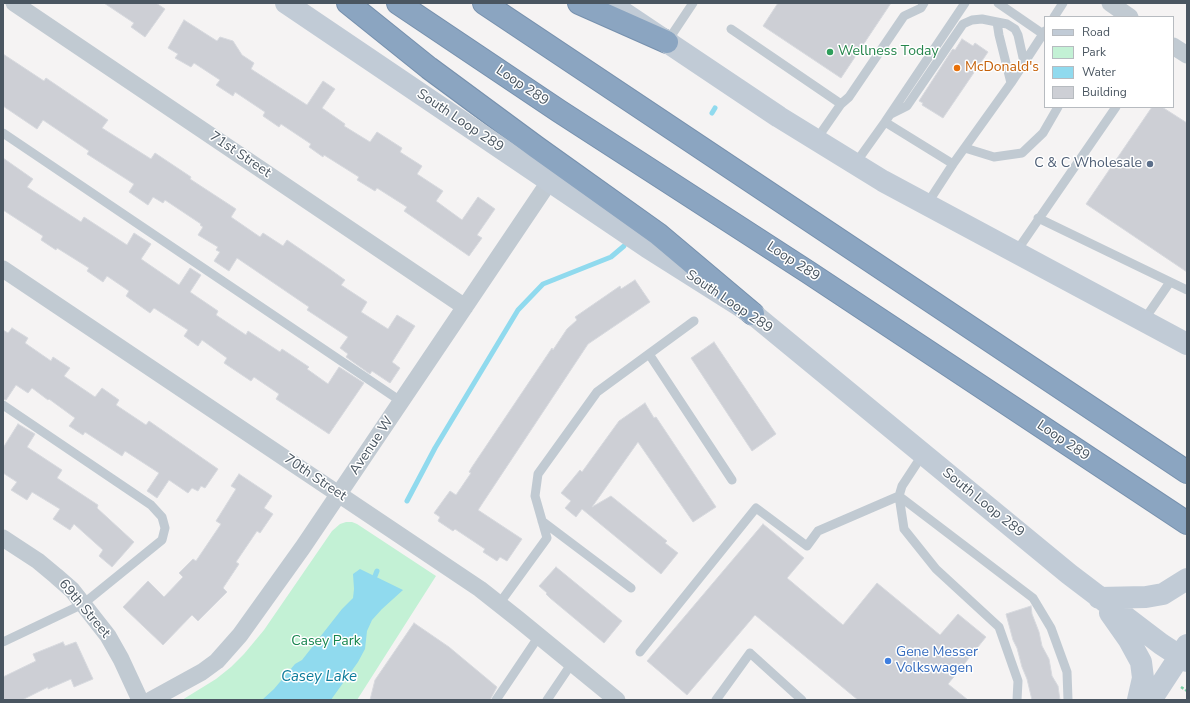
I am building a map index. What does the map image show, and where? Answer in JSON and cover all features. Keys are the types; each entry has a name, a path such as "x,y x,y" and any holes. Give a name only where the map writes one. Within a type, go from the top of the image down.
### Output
{"highway":[{"path":"348,3 435,73 658,234 753,314"},
{"name":"Loop 289","path":"398,3 559,111 808,272 1185,522"},
{"path":"484,3 1187,472"},
{"path":"579,3 667,42"}],"main road":[{"name":"South Loop 289","path":"286,3 549,182 647,247 753,314 1099,598 1184,654"},
{"path":"609,3 779,117 882,181 1183,341"},
{"path":"1099,598 1146,597 1163,594 1187,579"},
{"path":"1099,598 1128,640 1141,662 1143,678 1138,700"},
{"path":"1150,700 1184,654"}],"street":[{"name":"71st Street","path":"14,3 465,306"},
{"path":"1110,3 1129,16"},
{"path":"1174,47 1187,55"},
{"name":"Avenue W","path":"151,700 202,672 217,661 240,635 303,547 402,402 549,182"},
{"name":"70th Street","path":"3,269 480,589 617,700"},
{"name":"69th Street","path":"3,538 56,576 72,590 111,642 121,659 140,700"}],"lane":[{"path":"667,42 693,3"},
{"path":"816,140 841,104 849,97 904,16 921,8 924,3"},
{"path":"855,164 891,114 965,3"},
{"path":"927,204 953,164 1011,83 1044,32 998,3"},
{"path":"1056,16 1063,3"},
{"path":"891,114 907,106 963,24 972,20 982,19 998,22 1007,24 1015,29 1018,35 1024,62"},
{"path":"998,22 999,35 1011,83"},
{"path":"731,29 841,104"},
{"path":"965,148 994,157 1022,153 1043,133 1057,108"},
{"path":"1016,252 1115,108"},
{"path":"885,122 953,164"},
{"path":"3,133 402,402"},
{"path":"1038,218 1187,290"},
{"path":"1144,320 1170,282"},
{"path":"499,604 547,538 535,496 538,474 597,392 694,321"},
{"path":"649,354 732,480"},
{"path":"3,405 151,505 162,517 166,528 162,540 83,604 3,642"},
{"path":"923,454 902,486 899,496 904,529 936,569 998,627 1018,681 1017,700"},
{"path":"640,652 756,508 806,546 818,531 899,496"},
{"path":"899,496 1033,598 1051,628 1067,672 1068,700"},
{"path":"542,521 631,588"},
{"path":"496,700 539,636"},
{"path":"716,700 750,653 802,700"},
{"path":"547,700 572,663"}],"green space":[{"name":"Casey Park","path":"346,522 357,524 436,576 357,700 182,700 216,679 244,654 264,630 332,531 340,524"}],"water":[{"name":"Casey Lake","path":"360,569 403,590 372,620 367,631 365,649 358,662 331,700 262,700 274,689 295,664 302,660 342,609 353,598 353,574"}],"building":[{"path":"104,3 156,3 165,9 145,37 131,27 134,23"},
{"name":"Wellness Today","path":"778,3 891,3 841,78 763,26"},
{"path":"184,20 217,41 220,37 233,41 242,55 254,63 251,69 307,105 323,81 335,89 322,108 345,124 344,126 370,142 377,132 402,148 400,152 422,166 417,174 443,191 436,201 462,220 478,197 495,209 477,235 482,238 469,256 404,211 407,207 377,188 375,191 357,180 359,177 324,155 323,157 309,147 311,144 281,124 279,127 263,116 265,112 235,92 233,96 216,85 220,80 194,63 191,67 175,58 178,54 168,48"},
{"name":"McDonald's","path":"962,39 973,46 975,43 988,52 943,118 922,105 923,103 919,101 952,50 955,50"},
{"path":"3,54 44,81 46,78 108,120 102,128 151,159 155,153 191,177 190,179 236,209 231,217 260,237 263,233 283,246 287,240 345,280 341,285 367,302 361,312 388,329 397,315 415,326 392,362 400,368 390,383 372,371 370,374 346,357 348,354 340,348 348,337 307,310 309,307 237,258 229,271 214,261 220,252 216,250 218,247 198,235 203,227 200,225 201,224 165,200 163,203 153,197 148,205 129,192 134,184 87,154 89,151 43,120 37,129 3,106"},
{"name":"C & C Wholesale","path":"1151,108 1164,108 1187,123 1187,272 1086,204"},
{"path":"3,158 33,179 27,187 81,222 84,217 127,245 134,233 151,244 141,259 179,285 190,268 201,275 190,292 218,311 216,315 246,335 248,331 280,352 282,349 309,367 307,369 328,384 339,367 364,383 329,434 276,399 279,394 254,377 251,381 224,363 227,358 202,340 198,346 184,336 188,330 154,308 150,313 126,296 129,291 107,276 103,282 87,271 89,268 41,240 43,236 3,210"},
{"path":"635,280 650,302 588,344 478,510 522,539 507,561 500,557 497,561 483,552 485,549 455,529 453,531 438,521 440,517 434,513 450,491 456,495 471,473 469,472 472,467 552,348 553,350 567,329 577,320 575,317 620,286 621,289"},
{"path":"12,328 28,338 25,343 51,361 53,357 70,368 64,376 95,397 102,388 119,400 116,405 146,425 149,421 218,469 205,488 201,486 198,491 192,488 188,493 169,480 157,498 147,491 159,473 125,451 122,456 85,432 83,435 69,426 75,418 32,388 28,393 16,385 6,400 3,399 3,330 8,333"},
{"path":"714,342 776,434 752,451 691,358"},
{"path":"645,403 716,507 693,522 638,442 592,507 611,496 667,541 665,543 678,553 661,574 582,509 576,517 565,508 571,501 561,493 580,470 582,472 619,421"},
{"path":"18,424 35,434 27,447 62,470 57,478 98,505 97,508 134,542 112,567 99,556 103,550 74,524 70,530 53,519 60,509 32,492 27,500 11,490 17,482 3,473 3,448"},
{"path":"239,474 272,496 264,508 273,514 260,533 257,531 236,562 239,564 223,588 227,592 198,621 192,615 163,645 123,607 148,581 164,597 183,577 179,573 193,559 196,561 221,524 216,521 236,489 231,486"},
{"path":"763,524 804,558 787,578 843,625 877,583 940,635 958,614 986,637 948,684 968,700 858,700 755,615 687,695 647,661"},
{"path":"556,567 622,621 604,643 550,598 539,586"},
{"path":"1031,606 1042,646 1049,659 1052,676 1058,686 1060,700 1032,700 1027,679 1013,640 1006,614"},
{"path":"414,623 449,647 497,687 490,700 370,700 375,680"},
{"path":"63,642 65,646 76,642 93,679 74,687 71,679 48,689 48,687 22,700 3,700 3,677 36,661 33,654"}],"waterway":[{"path":"712,113 715,108"},
{"path":"407,501 435,448 518,310 543,284 611,257 624,246"},
{"path":"375,576 377,571"}],"place":[{"name":"Wellness Today","path":"830,52"},
{"name":"McDonald's","path":"957,68"},
{"name":"C & C Wholesale","path":"1150,164"},
{"name":"Gene Messer Volkswagen","path":"888,661"}]}
